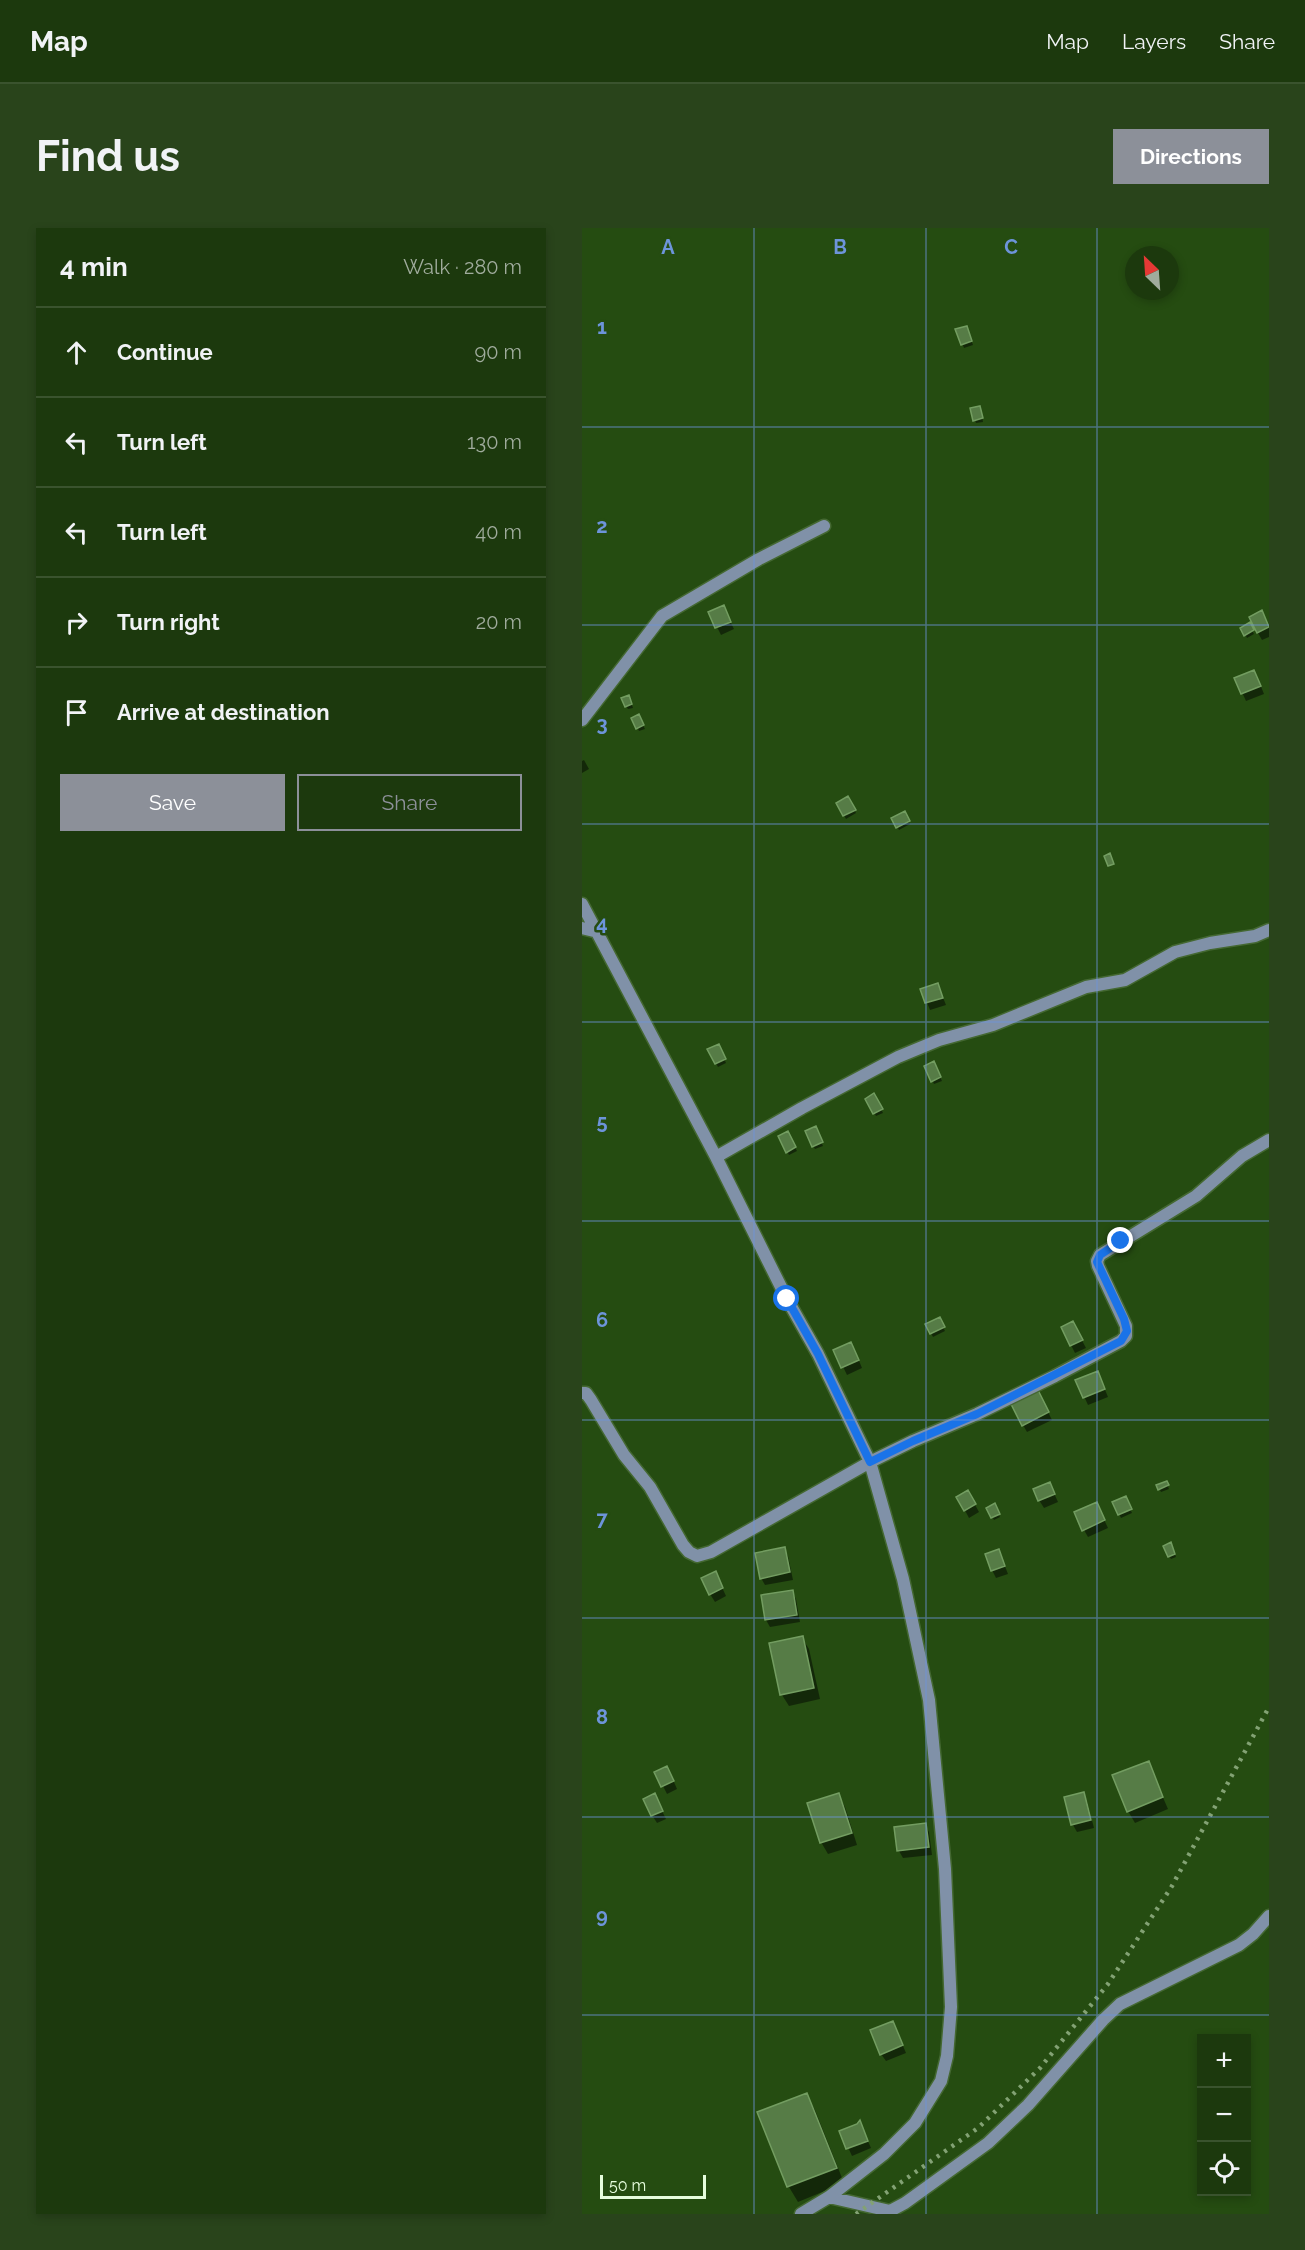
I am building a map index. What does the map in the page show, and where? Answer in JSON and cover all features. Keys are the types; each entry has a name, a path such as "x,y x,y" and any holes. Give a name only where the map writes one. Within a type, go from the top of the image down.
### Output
{"street":[{"path":"582,720 662,616 759,559 824,526"},
{"path":"582,904 717,1157 787,1299 818,1354 870,1462 903,1579 929,1700 945,1869 951,2007 947,2056 941,2081 915,2123 885,2154 829,2198 801,2214"},
{"path":"582,928 598,932"},
{"path":"717,1157 898,1057 939,1040 993,1025 1086,987 1125,980 1174,952 1210,943 1255,936 1269,930"},
{"path":"582,1393 586,1393 624,1455 650,1487 682,1545 697,1556 726,1544 870,1462 987,1410 1121,1341 1127,1331 1124,1319 1098,1266 1098,1258 1107,1250 1196,1196 1242,1156 1269,1140"},
{"path":"829,2198 890,2211 905,2203 987,2142 1028,2105 1120,2004 1239,1945 1260,1928 1269,1916"}],"building":[{"path":"967,326 972,341 961,345 955,329"},
{"path":"980,406 983,418 973,421 970,408"},
{"path":"724,605 731,622 715,628 708,612"},
{"path":"1262,610 1269,627 1257,633 1249,617"},
{"path":"1250,622 1254,630 1244,636 1240,628"},
{"path":"1254,670 1261,686 1241,694 1234,678"},
{"path":"629,695 632,704 625,707 621,698"},
{"path":"639,714 644,725 636,729 631,718"},
{"path":"848,796 856,810 843,816 836,803"},
{"path":"905,811 910,821 896,828 891,818"},
{"path":"1110,853 1114,864 1108,866 1104,856"},
{"path":"938,983 943,998 925,1003 920,989"},
{"path":"719,1044 726,1059 715,1064 707,1049"},
{"path":"934,1061 941,1077 931,1082 924,1066"},
{"path":"874,1093 883,1109 873,1114 865,1099"},
{"path":"816,1126 823,1142 812,1147 805,1131"},
{"path":"788,1131 796,1147 786,1153 778,1136"},
{"path":"940,1317 945,1327 930,1334 925,1324"},
{"path":"1073,1321 1083,1340 1070,1346 1061,1327"},
{"path":"851,1342 859,1360 841,1368 833,1350"},
{"path":"1098,1371 1105,1389 1083,1398 1075,1380"},
{"path":"1037,1388 1049,1412 1022,1426 1010,1402"},
{"path":"1167,1481 1169,1485 1158,1490 1156,1485"},
{"path":"1050,1482 1055,1494 1038,1501 1033,1489"},
{"path":"968,1490 976,1504 964,1511 956,1497"},
{"path":"1126,1496 1132,1509 1118,1515 1112,1502"},
{"path":"1097,1502 1105,1520 1082,1531 1074,1512"},
{"path":"995,1503 1000,1514 991,1518 986,1508"},
{"path":"1171,1542 1175,1554 1168,1557 1163,1546"},
{"path":"785,1547 790,1572 760,1579 755,1553"},
{"path":"999,1549 1005,1566 991,1571 985,1554"},
{"path":"716,1571 723,1588 709,1595 701,1578"},
{"path":"793,1590 797,1615 765,1620 761,1595"},
{"path":"803,1636 814,1688 780,1695 769,1643"},
{"path":"1149,1761 1163,1797 1127,1812 1112,1775"},
{"path":"667,1766 674,1781 661,1787 654,1772"},
{"path":"1084,1792 1091,1820 1071,1825 1064,1797"},
{"path":"655,1793 663,1811 651,1816 643,1799"},
{"path":"839,1793 852,1833 820,1843 807,1803"},
{"path":"926,1823 929,1847 897,1851 894,1827"},
{"path":"893,2021 903,2045 880,2055 870,2030"},
{"path":"807,2093 837,2168 787,2187 757,2112"},
{"path":"860,2120 868,2141 846,2149 839,2131 857,2124"}],"railway":[{"path":"856,2214 978,2128 1040,2068 1108,1984 1172,1886 1269,1707"}],"route":[{"path":"787,1299 818,1354 870,1462 977,1414 1121,1341 1127,1331 1124,1319 1097,1262 1100,1255 1121,1241"}]}
